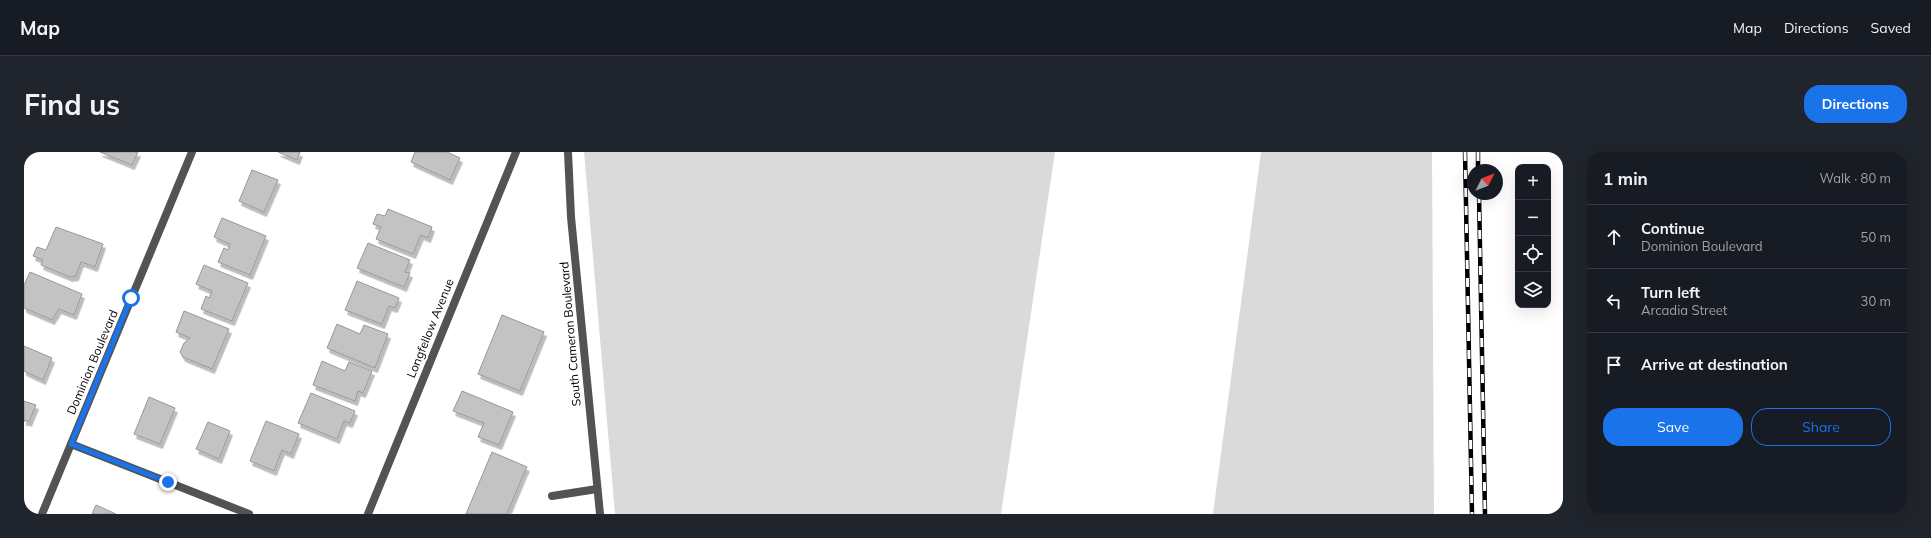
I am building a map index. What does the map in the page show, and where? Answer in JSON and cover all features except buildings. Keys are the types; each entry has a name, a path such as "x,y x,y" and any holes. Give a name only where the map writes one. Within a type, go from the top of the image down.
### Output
{"street":[{"name":"Dominion Boulevard","path":"42,514 192,152"},
{"name":"Longfellow Avenue","path":"368,514 516,152"},
{"name":"South Cameron Boulevard","path":"568,152 571,217 600,514"},
{"path":"71,444 249,514"},
{"path":"552,496 597,489"}],"shaded area":[{"path":"584,152 1055,152 1001,514 615,514"},
{"path":"1261,152 1432,152 1434,514 1213,514"}],"railway":[{"path":"1465,152 1472,514"},
{"path":"1478,152 1478,164"},
{"path":"1479,200 1485,514"}],"route":[{"path":"131,298 71,444 168,482"}]}
